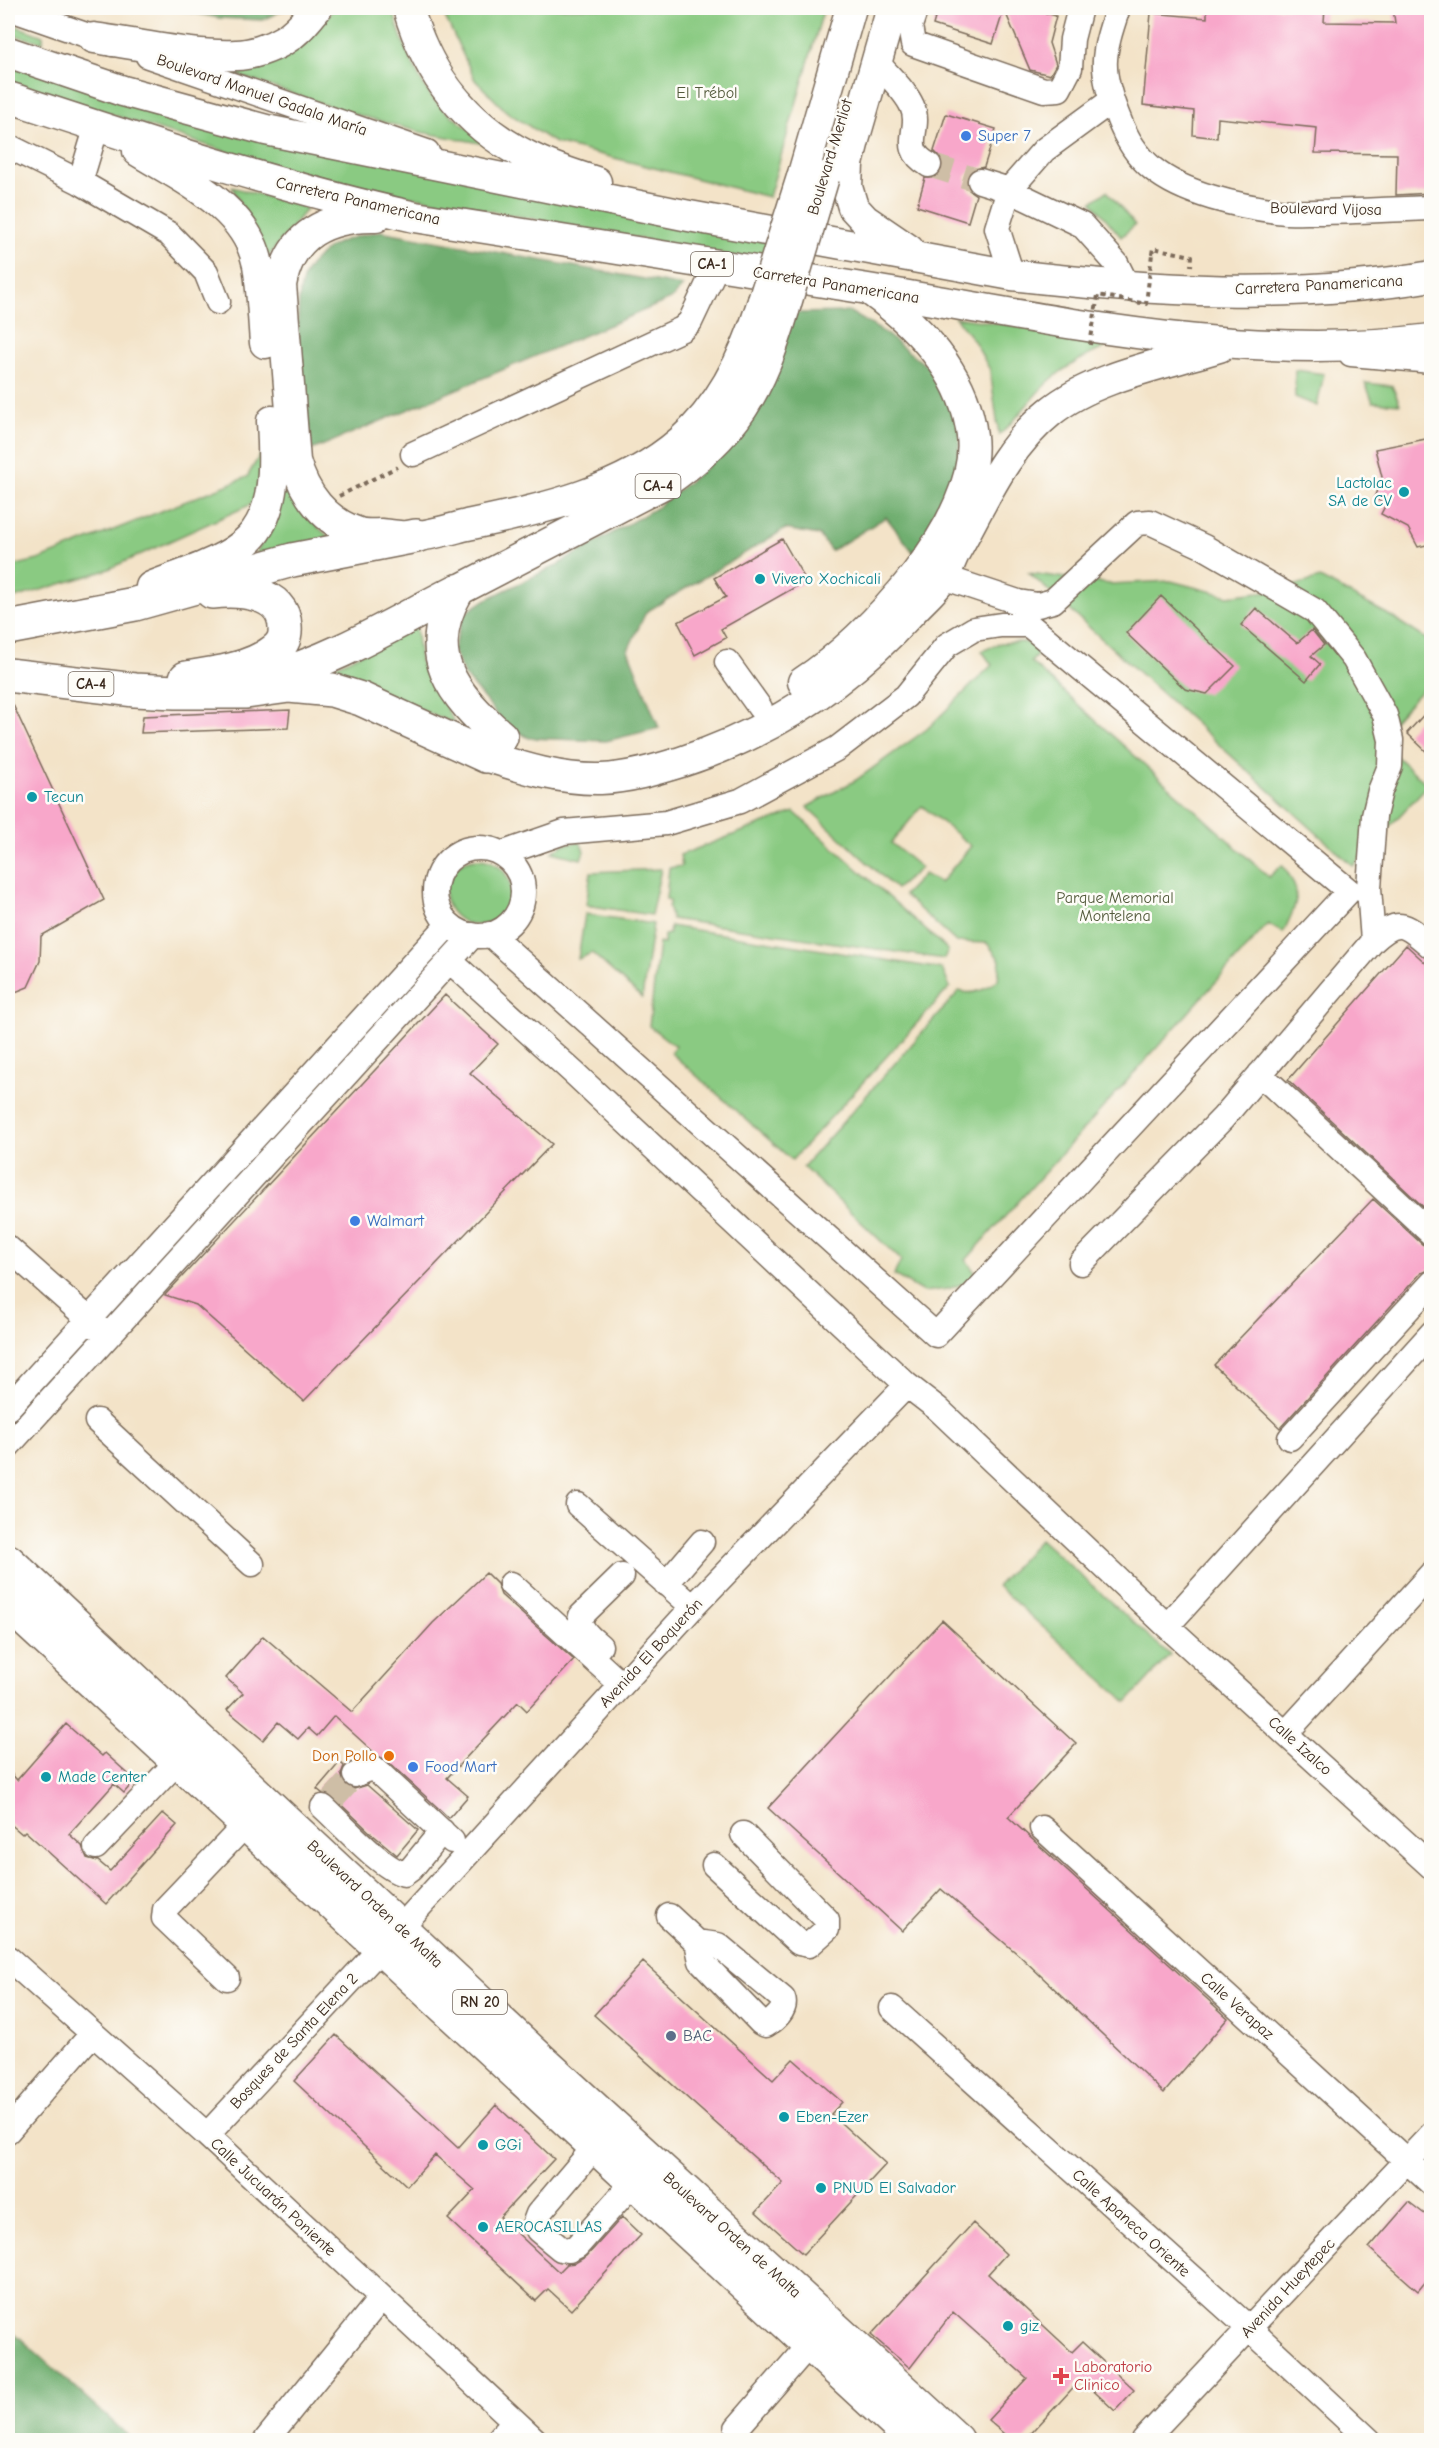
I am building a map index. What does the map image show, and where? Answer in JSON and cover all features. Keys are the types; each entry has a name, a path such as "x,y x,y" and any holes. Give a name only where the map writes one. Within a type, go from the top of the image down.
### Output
{"highway":[{"name":"CA-4","path":"8,628 135,604 292,560 416,536"},
{"path":"98,685 214,674 273,652 283,642 285,621 281,611 259,595 243,591 221,591 135,604"},
{"name":"CA-4","path":"8,675 176,692 255,682 291,672 361,641 457,591"},
{"path":"457,591 447,607 442,622 441,659 451,680 493,746"},
{"path":"176,692 246,692 289,686 332,690 493,746"},
{"name":"Boulevard Orden de Malta","path":"8,1561 297,1833 357,1886 391,1938 594,2148 913,2440"},
{"name":"Boulevard Orden de Malta","path":"8,1604 246,1824 549,2067 957,2440"}],"main road":[{"path":"94,38 204,54 237,55 256,51 284,40 298,29 317,8"},
{"path":"408,8 415,32 435,75 464,112 498,140 540,162 689,216"},
{"name":"Boulevard Merliot","path":"813,176 851,8"},
{"name":"Boulevard Merliot","path":"774,304 813,176 876,8"},
{"path":"892,8 848,165 847,187 853,207 866,220 919,257"},
{"name":"Carretera Panamericana","path":"8,52 123,91 266,130 689,216 1012,275 1127,285 1245,291 1347,286 1431,276"},
{"name":"Carretera Panamericana","path":"8,97 266,180 415,217 868,289 1122,333 1307,347 1385,345 1431,339"},
{"path":"94,610 206,565 240,547 260,525 269,501 274,457 258,263 244,232 223,205 97,126"},
{"path":"415,217 357,216 329,222 310,233 285,266 281,285 295,462 300,482 317,507 332,520 360,533 416,536"},
{"path":"868,289 918,331 944,363 963,397 973,438 984,469"},
{"name":"CA-4","path":"416,536 555,505 621,480 651,464 682,440 708,412 730,382 756,325 774,304"},
{"name":"CA-4","path":"457,591 663,484 695,463 724,433 755,388 769,358 774,304"},
{"path":"493,746 531,760 561,776 601,779 638,774 702,755 736,741 798,708 850,672 885,641 943,577 984,469 1013,450 1050,412 1073,396 1100,384 1233,343"},
{"path":"531,760 603,759 653,752 695,738 760,708 817,673 884,611 965,517"}],"street":[{"name":"Boulevard Manuel Gadala María","path":"8,8 517,182"},
{"path":"916,8 910,26 913,44 1044,90 1059,89 1070,68 1072,39 1080,8"},
{"name":"Boulevard Vijosa","path":"1118,8 1105,46 1104,75 1111,101 1125,136 1152,169 1174,183 1228,202 1279,212 1431,208"},
{"path":"876,61 912,105 915,114 912,143 914,152 919,159 929,165"},
{"path":"1012,275 997,228 1009,190 1044,150 1111,101"},
{"path":"80,182 97,126"},
{"path":"8,146 80,182 169,234 206,272 218,302"},
{"path":"980,181 1009,190 1082,225 1116,263 1127,285"},
{"path":"413,454 682,330 690,322 717,265"},
{"path":"1307,347 1369,357 1431,361"},
{"path":"943,577 1018,602 1038,605 1053,601 1137,523 1150,522 1204,547 1315,612 1354,659 1385,715 1391,740 1390,766 1380,790 1374,816 1369,888 1372,941"},
{"path":"8,1446 110,1337 450,961 482,935 504,928 514,918 521,905 523,890 512,863 501,854 487,849 473,848 460,852 444,866 435,886 435,900 440,913 449,924 461,932 482,935 936,1335 1349,891 1029,625 1001,625 974,629 947,645 906,696 838,748 740,801 666,823 564,832 501,854"},
{"path":"727,662 760,708"},
{"path":"8,1407 449,924"},
{"path":"1081,1263 1223,1118 1372,941 1386,928 1395,924 1411,929 1431,947"},
{"name":"Calle Izalco","path":"450,961 907,1385 1019,1473 1167,1626 1431,1867"},
{"path":"1260,1074 1431,1234"},
{"path":"8,1248 110,1337"},
{"path":"1290,1438 1431,1283"},
{"path":"1167,1626 1431,1333"},
{"name":"Avenida El Boquerón","path":"391,1938 465,1854 693,1607 907,1385"},
{"path":"97,1421 252,1564"},
{"path":"578,1505 693,1607"},
{"path":"666,1584 702,1542"},
{"path":"1286,1733 1431,1573"},
{"path":"622,1576 580,1616 579,1622 581,1628 626,1680"},
{"path":"511,1584 626,1680"},
{"path":"96,1847 177,1762"},
{"path":"355,1775 370,1768 376,1770 465,1854"},
{"path":"297,1833 327,1804 381,1860 395,1871 404,1874 411,1869 441,1831"},
{"path":"227,1978 164,1918 163,1913 246,1824"},
{"name":"Calle Verapaz","path":"1042,1828 1431,2184"},
{"path":"714,1865 799,1942 809,1945 828,1929 827,1920 742,1834"},
{"path":"357,1886 381,1860"},
{"path":"669,1916 698,1942"},
{"name":"Bosques de Santa Elena 2","path":"207,2135 391,1938"},
{"name":"Calle Jucuarán Poniente","path":"8,1958 207,2135 535,2440"},
{"name":"Calle Apaneca Oriente","path":"892,2008 1369,2440"},
{"path":"8,2131 92,2034"},
{"name":"Avenida Hueytepec","path":"1144,2440 1250,2330 1431,2134"},
{"path":"594,2148 537,2214 535,2222 538,2230 561,2249 569,2250 577,2246 633,2183"},
{"path":"266,2440 381,2298"},
{"path":"737,2428 809,2345"},
{"path":"498,2440 514,2421"}],"path":[{"path":"1090,345 1098,295 1146,304 1154,248 1192,256"},
{"path":"317,507 415,458 413,454"}],"green space":[{"path":"168,8 288,8 262,20 219,18"},
{"path":"334,8 393,8 410,57 429,93 448,113 491,145 420,132 347,112 213,67 259,65 305,45"},
{"name":"El Trébol","path":"441,8 824,8 769,197 555,143 507,112 475,80"},
{"path":"8,23 43,36 43,42 8,34"},
{"path":"8,63 772,243 766,262 361,187 265,164 8,81"},
{"path":"232,187 307,208 267,258"},
{"path":"1107,191 1135,225 1121,237 1092,202"},
{"path":"380,231 683,286 671,299 312,450 300,362 298,314 304,276 327,249 349,239"},
{"path":"850,312 882,331 933,371 947,391 960,433 958,473 917,557 886,517 831,551 819,535 785,529 646,612 628,650 659,728 606,741 529,738 505,724 465,676 453,650 464,614 485,600 557,565 656,508 707,467 796,313"},
{"path":"955,317 1119,341 1054,377 999,435 990,370 974,341"},
{"path":"1295,370 1324,374 1317,406 1295,397"},
{"path":"1365,383 1392,386 1400,404 1373,402"},
{"path":"267,443 254,503 104,571 8,600 8,567 38,560 247,477"},
{"path":"283,472 300,511 331,539 256,554 277,515"},
{"path":"1029,573 1110,584 1171,581 1228,596 1283,589 1320,578 1387,614 1431,642 1431,680 1377,739 1428,785 1353,866"},
{"path":"416,627 420,661 455,724 325,671"},
{"name":"Parque Memorial Montelena","path":"1024,642 1043,649 1031,662 1269,877 1282,865 1296,891 1295,906 1283,933 1268,924 966,1260 979,1278 948,1289 923,1292 894,1275 901,1260 803,1167 959,991 975,992 998,980 1000,960 987,943 956,942 904,895 924,874 940,883 971,846 922,806 891,843 921,868 896,889 807,807 856,780 927,729 992,665 982,651 1000,643"},
{"path":"794,812 948,950 944,959 672,919 668,907 670,901 666,899 669,868 682,866 680,855"},
{"path":"580,842 584,851 581,859 552,852 565,844"},
{"path":"478,859 490,862 501,869 508,880 511,892 508,904 501,915 490,922 478,925 466,922 455,915 448,904 445,892 448,880 455,869 466,862"},
{"path":"661,869 651,915 586,905 591,872"},
{"path":"585,914 653,924 642,998 592,953 578,959"},
{"path":"670,926 942,969 950,987 792,1160 671,1053 675,1046 649,1026 659,943 664,944 664,935 669,934"},
{"path":"1040,1539 1170,1655 1127,1702 997,1586"},
{"path":"8,2327 133,2440 8,2440"}],"building":[{"path":"938,8 1025,8 1056,16 1049,43 1056,64 1050,75 1030,70 1004,9 993,44 933,25"},
{"path":"1207,8 1325,8 1324,22 1395,23 1393,8 1431,8 1431,193 1396,195 1397,154 1315,153 1317,128 1218,118 1217,138 1193,135 1194,111 1143,105 1151,13 1207,18"},
{"path":"946,114 996,129 984,167 971,170 966,177 969,190 976,195 968,222 917,206 925,178 935,178 943,167 942,159 934,151"},
{"name":"Lactolac SA de CV","path":"1431,438 1431,544 1418,547 1408,528 1381,514 1386,504 1374,498 1382,477 1375,449"},
{"name":"Vivero Xochicali","path":"782,539 806,581 721,629 726,638 695,655 678,622 726,597 714,578"},
{"path":"1161,596 1235,666 1207,694 1185,689 1126,633"},
{"path":"1256,608 1297,643 1312,630 1324,645 1311,656 1320,664 1306,681 1241,625"},
{"name":"Tecun","path":"8,694 104,900 41,936 40,961 28,987 8,995"},
{"path":"1431,707 1431,756 1407,733"},
{"path":"290,710 288,728 141,733 143,716"},
{"path":"1406,945 1431,968 1431,1214 1288,1080"},
{"name":"Walmart","path":"445,995 498,1044 470,1073 552,1144 304,1401 196,1305 165,1295"},
{"path":"1373,1199 1422,1244 1431,1248 1431,1269 1421,1273 1280,1428 1214,1365"},
{"path":"486,1573 497,1584 501,1595 574,1660 527,1711 518,1702 447,1778 468,1796 449,1818 334,1716 317,1736 308,1728 298,1739 278,1722 263,1740 227,1710 243,1693 226,1678 263,1636 352,1712 433,1623"},
{"path":"942,1620 1076,1744 1008,1817 1228,2018 1164,2093 1020,1956 941,1889 902,1931 768,1808"},
{"path":"66,1724 102,1756 105,1753 135,1780 124,1793 114,1784 69,1834 82,1846 87,1858 98,1861 110,1871 163,1813 177,1825 106,1904 25,1831 22,1834 8,1822 8,1770 17,1780"},
{"path":"340,1762 344,1766 341,1774 346,1786 354,1789 367,1785 418,1830 397,1855 333,1797 317,1789"},
{"path":"643,1962 773,2080 793,2059 842,2102 831,2114 886,2164 803,2254 756,2212 783,2183 594,2015"},
{"path":"336,2035 458,2148 496,2105 554,2159 500,2217 559,2272 567,2264 575,2263 587,2256 622,2217 641,2235 571,2310 548,2289 536,2301 448,2219 475,2190 435,2155 407,2186 294,2081"},
{"path":"1409,2202 1431,2219 1431,2275 1418,2291 1369,2248"},
{"path":"973,2223 1006,2254 988,2274 1072,2352 1082,2342 1134,2390 1115,2411 1081,2379 1025,2440 1011,2440 988,2420 1027,2378 953,2312 910,2368 871,2335"}],"tunnel":[{"path":"929,165 980,181"},
{"path":"331,1801 355,1775"}],"place":[{"name":"Super 7","path":"966,136"},
{"name":"Lactolac SA de CV","path":"1404,492"},
{"name":"Vivero Xochicali","path":"760,579"},
{"name":"Tecun","path":"32,797"},
{"name":"Walmart","path":"355,1221"},
{"name":"Don Pollo","path":"389,1756"},
{"name":"Food Mart","path":"413,1767"},
{"name":"Made Center","path":"46,1777"},
{"name":"BAC","path":"671,2036"},
{"name":"Eben-Ezer","path":"784,2117"},
{"name":"GGi","path":"483,2145"},
{"name":"PNUD El Salvador","path":"821,2188"},
{"name":"AEROCASILLAS","path":"483,2227"},
{"name":"giz","path":"1008,2326"},
{"name":"Laboratorio Clinico","path":"1061,2376"}]}
